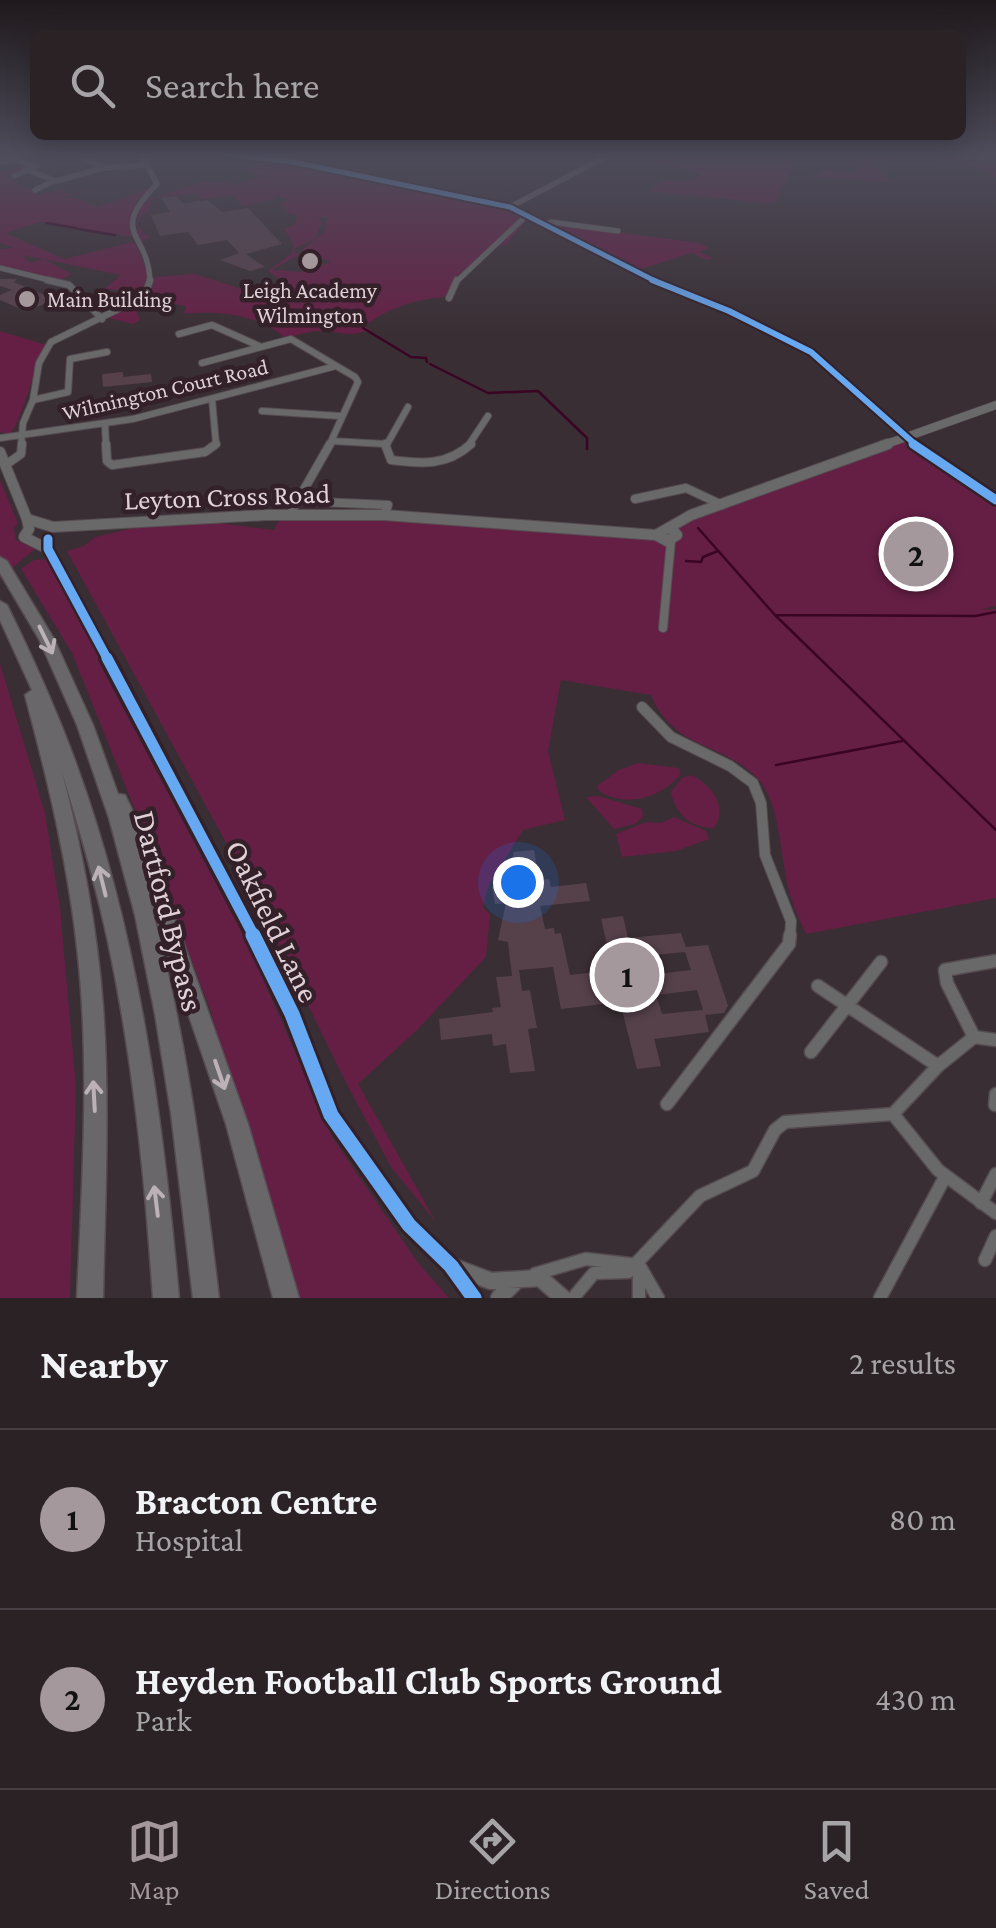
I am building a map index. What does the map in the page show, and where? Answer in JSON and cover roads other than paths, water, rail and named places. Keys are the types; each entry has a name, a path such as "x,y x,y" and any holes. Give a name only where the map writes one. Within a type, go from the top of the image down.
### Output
{"highway":[{"name":"Dartford Bypass","path":"0,561 44,634 84,724 126,847 166,1016 195,1194 206,1298"},
{"name":"Dartford Bypass","path":"0,605 67,756 102,880 132,1020 166,1298"},
{"path":"20,643 59,789 83,913 96,1124 90,1298"},
{"path":"84,724 141,848 237,1124 286,1298"}],"street":[{"path":"7,464 20,454 39,363 51,342 145,296 152,287 152,275 132,229 134,215"},
{"path":"524,215 666,287 730,311 811,352 904,437 996,500"},
{"path":"449,298 458,278 530,218"},
{"path":"548,224 618,231"},
{"path":"0,268 74,289 88,310 102,319"},
{"path":"179,334 212,324 259,346"},
{"path":"202,363 296,340 358,382 332,441 290,514"},
{"path":"33,400 68,392 70,359 107,352"},
{"name":"Wilmington Court Road","path":"0,438 105,424 336,366"},
{"path":"105,424 109,464 205,452 216,444 212,399"},
{"path":"663,628 667,614 665,592 674,557 672,535 691,515 996,405"},
{"path":"385,444 408,407"},
{"path":"262,411 340,416"},
{"path":"385,444 391,460 432,466 471,448 488,416"},
{"path":"332,441 385,444"},
{"name":"Oakfield Lane","path":"0,452 218,864 292,1014 332,1115 409,1225 451,1266 474,1298"},
{"path":"636,499 686,488 722,505"},
{"name":"Leyton Cross Road","path":"298,501 388,505 384,515"},
{"name":"Leyton Cross Road","path":"42,533 72,526 290,514 384,515 672,535"},
{"path":"642,707 671,737 750,778 761,803 765,855 791,921 790,944 667,1104"},
{"path":"974,1036 946,983 944,970 996,961"},
{"path":"811,1052 880,962"},
{"path":"818,986 938,1066"},
{"path":"974,1036 996,1040"},
{"path":"572,1298 592,1274 628,1272 639,1265 697,1198 751,1172 775,1130 785,1122 893,1114 938,1066 974,1036"},
{"path":"995,1104 996,1094"},
{"path":"893,1114 906,1138 936,1164 944,1179 996,1213"},
{"path":"981,1203 996,1174"},
{"path":"880,1298 944,1179"},
{"path":"985,1260 996,1236"},
{"path":"499,1298 524,1278 572,1260 615,1258 639,1265 658,1298"},
{"path":"639,1265 640,1298"},
{"name":"Oakfield Lane","path":"451,1266 491,1281 524,1278 550,1283 564,1298"}],"waterway":[{"path":"46,223 76,228"},
{"path":"78,229 115,235"},
{"path":"363,328 411,357 426,358 427,362"},
{"path":"430,364 488,393 538,391 587,438 587,449"},
{"path":"698,528 775,615"},
{"path":"686,561 701,562 703,557 718,551"},
{"path":"775,615 975,616 996,612"},
{"path":"775,615 996,830"},
{"path":"776,765 902,741"}],"place":[{"name":"Leigh Academy Wilmington","path":"310,261"},
{"name":"Main Building","path":"27,299"},
{"name":"Heyden Football Club Sports Ground","path":"916,554"},
{"name":"Bracton Centre","path":"627,975"}]}
